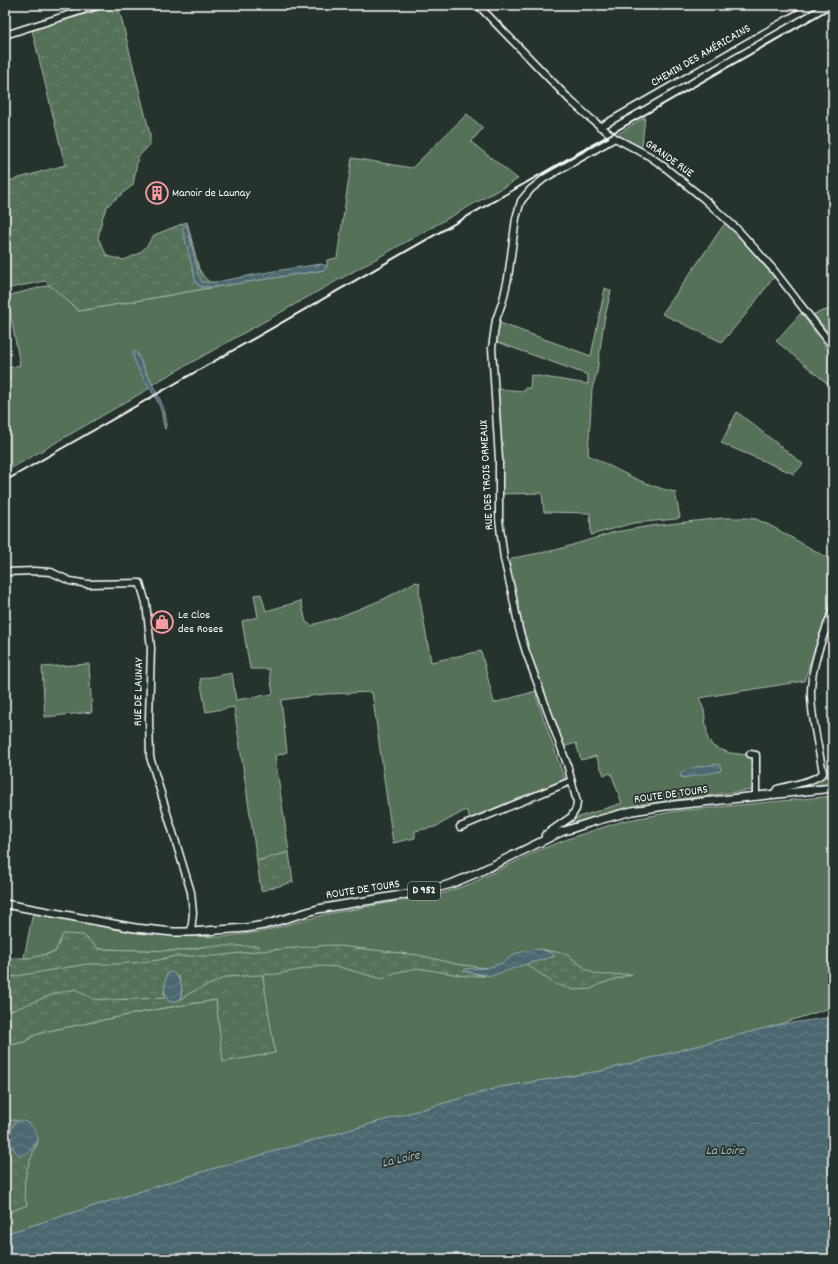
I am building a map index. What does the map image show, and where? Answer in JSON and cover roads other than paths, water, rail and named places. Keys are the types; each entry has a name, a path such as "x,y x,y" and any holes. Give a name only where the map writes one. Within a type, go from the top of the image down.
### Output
{"main road":[{"name":"ROUTE DE TOURS","path":"5,904 135,928 192,932 246,928 264,925 318,909 425,891 451,884 561,832 632,811 756,795 833,788"}],"street":[{"path":"5,35 99,5"},
{"name":"GRANDE RUE","path":"478,5 571,101 600,127 615,138 649,156 662,165 704,199 738,230 773,269 833,347"},
{"name":"CHEMIN DES AMÉRICAINS","path":"600,127 813,5"},
{"name":"RUE DES TROIS ORMEAUX","path":"544,839 545,835 571,817 576,809 577,802 567,764 519,629 504,558 499,519 499,460 492,348 496,320 503,300 508,278 516,218 521,201 531,189 545,178 615,138"},
{"name":"RUE DE LAUNAY","path":"5,572 51,572 70,581 88,584 140,583 146,603 151,648 149,718 150,757 191,892 193,913 192,932"},
{"path":"774,794 777,789 819,777 823,773 811,690 813,671 833,609"},
{"path":"750,754 756,755 756,795"},
{"path":"460,827 571,781"}],"water":[{"path":"187,225 198,273 202,282 216,282 321,264 327,266 324,270 215,287 201,287 196,283 182,228"},
{"path":"135,351 163,406 166,422 165,429 160,407 140,373 134,359 133,353"},
{"path":"716,764 720,765 721,771 683,778 680,776 682,773 690,769"},
{"path":"540,949 552,953 555,956 491,976 464,971 466,969 486,968 502,963 517,953"},
{"path":"172,972 180,981 181,992 180,1000 169,1002 165,995 165,985 167,974"},
{"name":"La Loire","path":"833,1017 833,1259 5,1259 5,1234 212,1169 501,1087 601,1071 777,1025"},
{"path":"18,1121 26,1122 32,1126 38,1141 28,1153 20,1156 16,1153 11,1142 13,1124"}],"railway":[{"path":"5,481 833,7"}],"place":[{"name":"Manoir de Launay","path":"157,193"},
{"name":"Le Clos des Roses","path":"162,622"}]}
